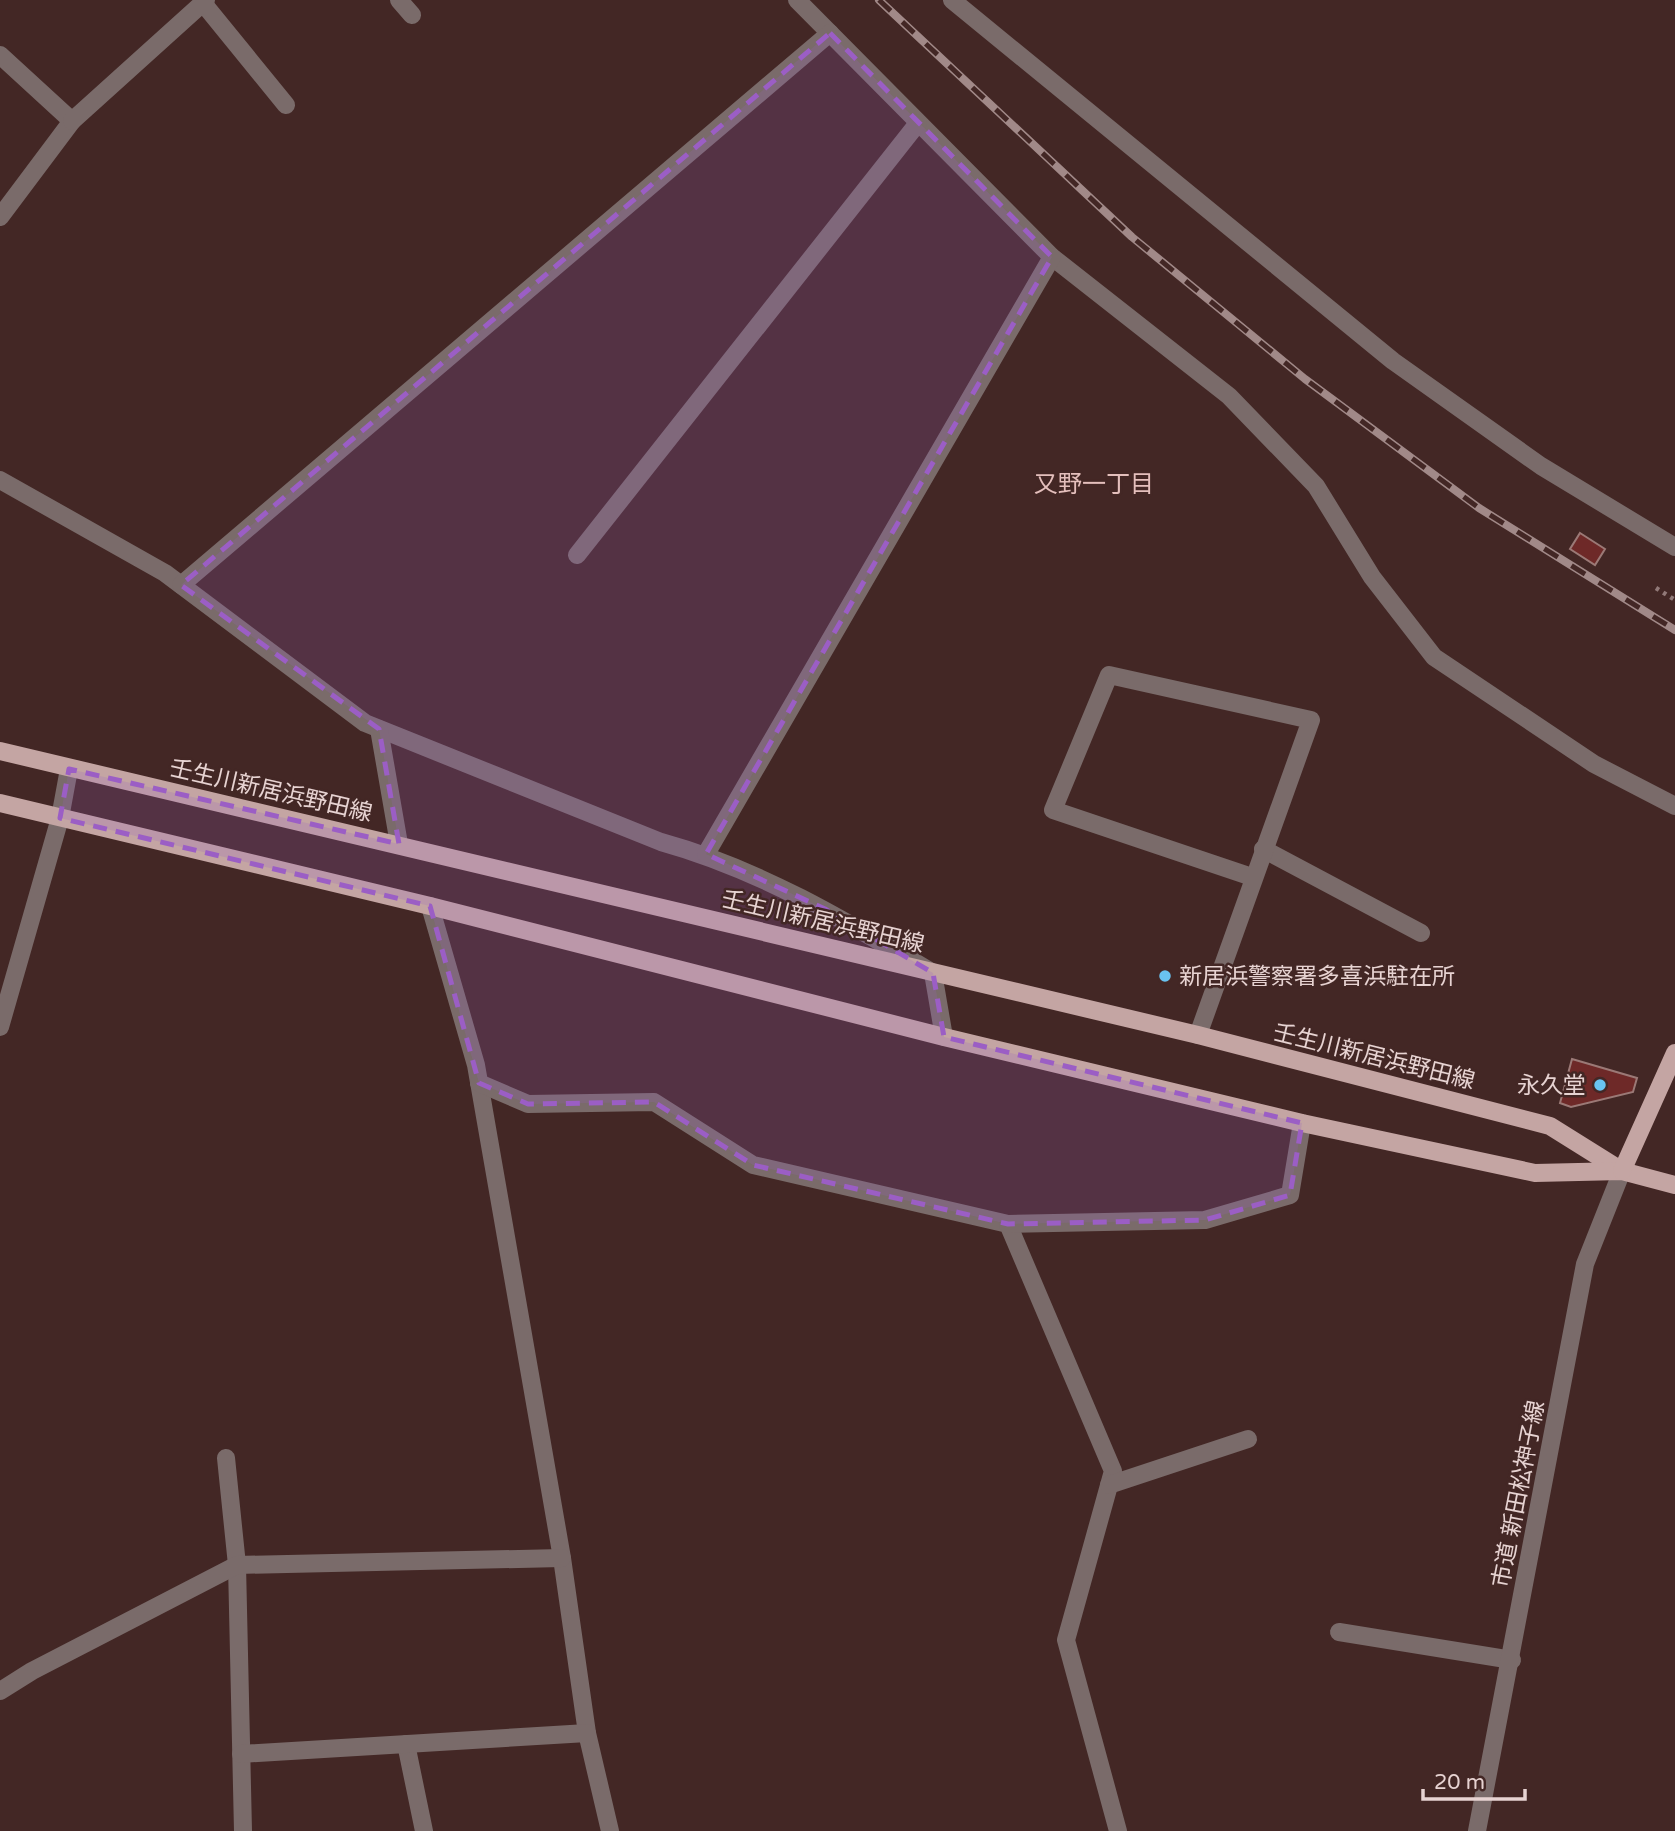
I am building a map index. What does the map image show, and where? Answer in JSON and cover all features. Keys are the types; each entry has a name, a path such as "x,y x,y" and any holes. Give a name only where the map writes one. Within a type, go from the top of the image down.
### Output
{"main road":[{"name":"壬生川新居浜野田線","path":"0,751 1198,1035 1550,1126 1622,1171"},
{"name":"壬生川新居浜野田線","path":"0,803 430,906 944,1037 1302,1123 1535,1173 1622,1171 1675,1185"},
{"path":"1622,1171 1675,1053"}],"street":[{"path":"400,0 412,15"},
{"path":"797,0 1052,257 1229,396 1316,486 1372,577 1434,657 1594,764 1675,806"},
{"path":"952,0 1393,361 1541,466 1673,539"},
{"path":"0,217 72,121 205,1 286,105"},
{"path":"181,585 830,33"},
{"path":"0,55 72,121"},
{"path":"577,555 918,122"},
{"path":"706,854 1052,257"},
{"path":"0,480 181,585 365,723 661,842 706,854 825,909 933,973 944,1037"},
{"path":"1198,1035 1252,877 1311,720 1108,675 1053,810 1252,877"},
{"path":"379,729 399,844"},
{"path":"0,1027 60,818 69,769"},
{"path":"1264,849 1421,933"},
{"path":"430,906 479,1083 562,1558 587,1732 610,1831"},
{"path":"479,1083 528,1104 654,1102 753,1165 1008,1224 1205,1220 1290,1195 1302,1123"},
{"name":"市道 新田松神子線","path":"1477,1831 1585,1264 1622,1171"},
{"path":"1008,1224 1113,1471 1066,1640 1118,1831"},
{"path":"1109,1485 1248,1439"},
{"path":"226,1458 237,1565 243,1831"},
{"path":"0,1691 32,1671 237,1565 562,1558"},
{"path":"1339,1632 1511,1660"},
{"path":"241,1754 587,1732"},
{"path":"406,1744 424,1831"}],"path":[{"path":"1656,588 1675,600"}],"highlighted area":[{"path":"830,33 1052,257 706,854 825,909 933,973 944,1037 1302,1123 1290,1195 1205,1220 1008,1224 753,1165 654,1102 528,1104 479,1083 430,906 60,818 69,769 399,844 379,729 181,585"}],"building":[{"path":"1580,533 1605,549 1595,565 1570,549"},
{"name":"永久堂","path":"1572,1059 1637,1078 1633,1092 1571,1107 1560,1103"}],"railway":[{"path":"879,0 1132,237 1305,379 1479,508 1675,630"}],"place":[{"name":"新居浜警察署多喜浜駐在所","path":"1165,976"},
{"name":"永久堂","path":"1600,1085"}],"district":[{"name":"又野一丁目","path":"1094,484"}]}
